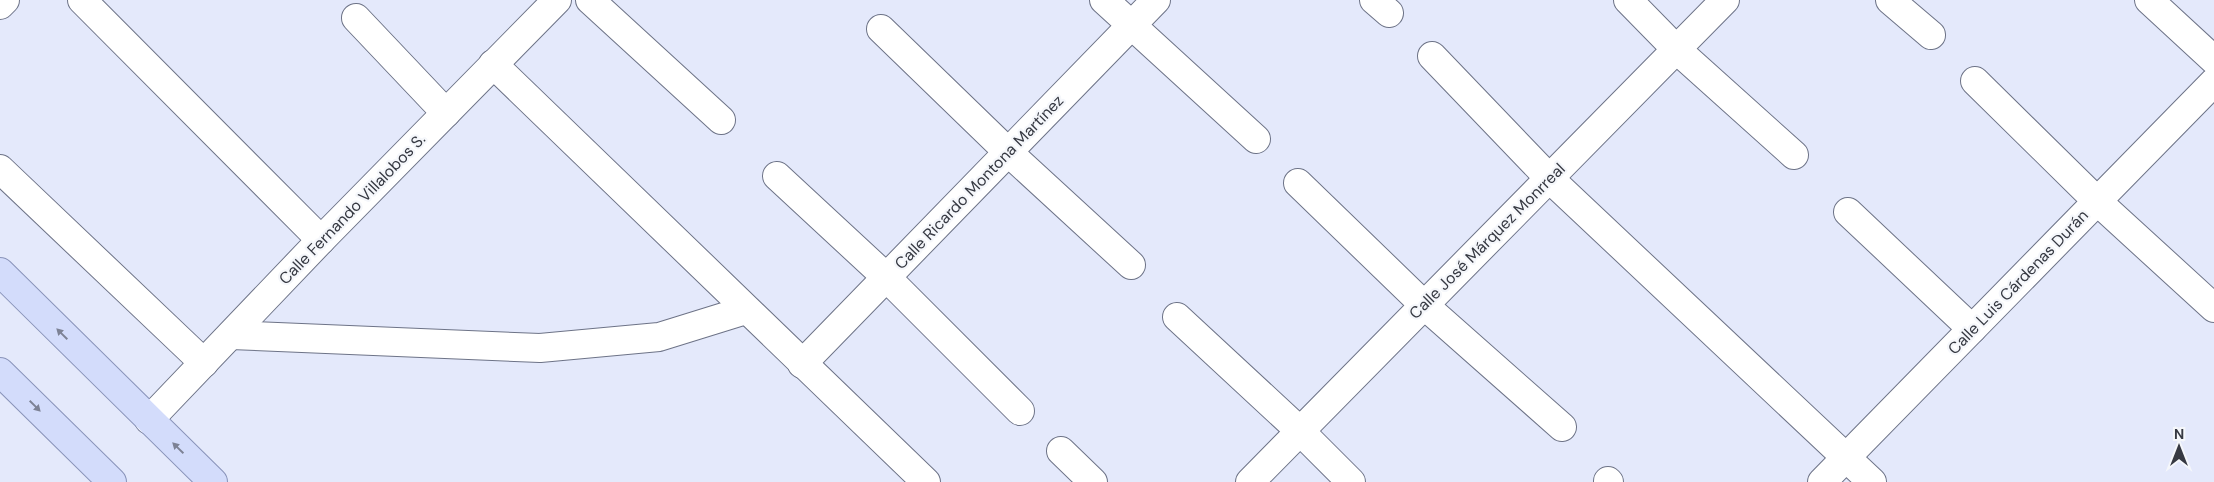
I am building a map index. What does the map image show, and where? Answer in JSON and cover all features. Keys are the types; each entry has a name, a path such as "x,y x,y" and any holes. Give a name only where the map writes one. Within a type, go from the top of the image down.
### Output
{"main road":[{"path":"0,272 213,482"},
{"path":"0,372 112,482"}],"street":[{"path":"0,5 5,0"},
{"path":"82,0 321,240"},
{"name":"Calle Fernando Villalobos S.","path":"149,420 321,240 557,0"},
{"path":"590,0 720,120"},
{"path":"1104,0 1130,26 1256,139"},
{"name":"Calle Ricardo Montona Martínez","path":"802,364 1156,0"},
{"path":"1628,0 1676,49 1794,155"},
{"name":"Calle José Márquez Monrreal","path":"1250,482 1724,0"},
{"path":"1890,0 1931,35"},
{"path":"2149,0 2214,60"},
{"path":"356,18 446,113"},
{"path":"881,28 1008,152 1131,265"},
{"path":"1432,56 1549,178 1872,482"},
{"path":"493,64 926,482"},
{"path":"1975,81 2097,201 2214,308"},
{"name":"Calle Luis Cárdenas Durán","path":"1822,482 2214,82"},
{"path":"0,169 204,363"},
{"path":"777,176 886,277 1020,411"},
{"path":"1298,183 1424,305 1562,426"},
{"path":"1848,212 1972,329"},
{"path":"231,335 540,348 659,337 746,310"},
{"path":"1178,317 1300,431 1351,482"},
{"path":"1061,451 1093,482"}]}
